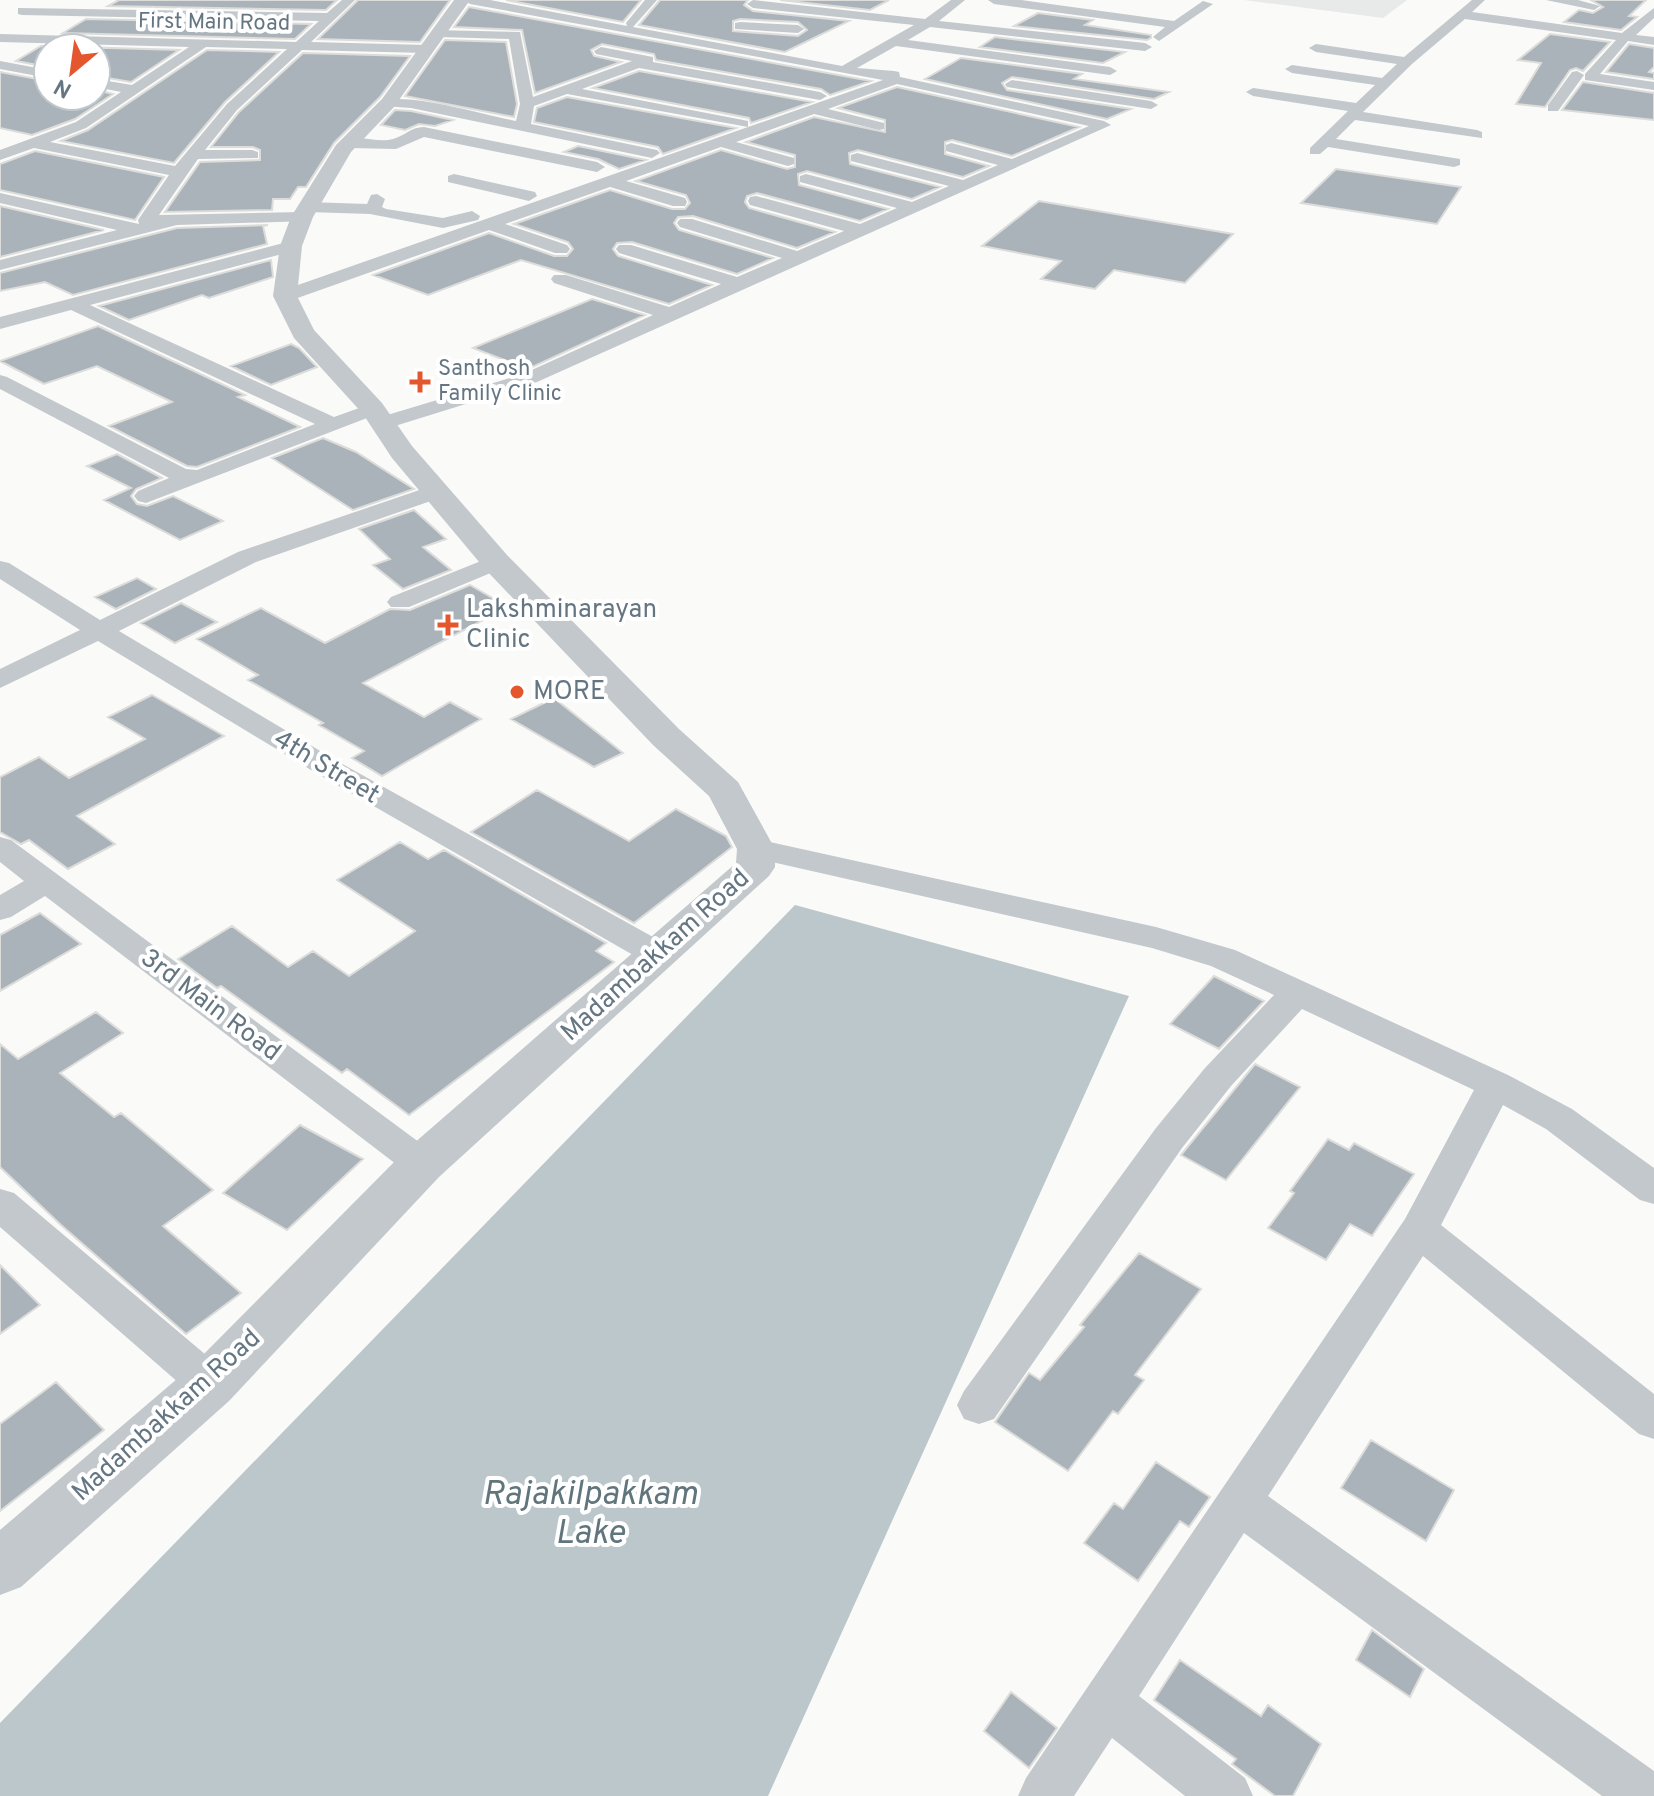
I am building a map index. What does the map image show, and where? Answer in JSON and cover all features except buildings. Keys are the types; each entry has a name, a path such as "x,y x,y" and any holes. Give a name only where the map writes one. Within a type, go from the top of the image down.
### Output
{"street":[{"path":"144,225 179,172 232,107 349,0"},
{"path":"285,296 300,223 349,143 388,103 462,0"},
{"path":"470,0 878,76 954,77"},
{"path":"844,70 928,23 959,0"},
{"path":"994,0 1177,25"},
{"path":"1083,14 1107,0"},
{"path":"1454,162 1320,146 1384,82 1459,14 1479,0"},
{"path":"1552,0 1594,6"},
{"path":"725,46 754,2 1145,47"},
{"path":"632,23 643,3"},
{"path":"6,4 25,10 331,17"},
{"path":"1078,94 1207,4"},
{"path":"1553,108 1576,75 1619,54 1625,37 1653,13"},
{"path":"1459,14 1654,41"},
{"path":"740,26 817,30"},
{"name":"First Main Road","path":"0,38 302,45 515,35 527,104"},
{"path":"895,42 1121,64"},
{"path":"0,155 81,125 204,43"},
{"path":"1316,48 1407,61"},
{"path":"523,127 527,104 648,60 601,51"},
{"path":"639,64 816,103 879,126"},
{"path":"0,65 32,71"},
{"path":"1292,69 1384,82"},
{"path":"1576,75 1654,86"},
{"path":"0,381 181,475 199,477 334,425 530,378 738,283 1104,125 896,80 816,103 721,142 285,296"},
{"path":"1001,82 1151,105"},
{"path":"112,86 136,90"},
{"path":"567,90 743,124"},
{"path":"1253,92 1477,135"},
{"path":"388,103 411,104 652,153"},
{"path":"349,143 392,150 416,132 424,132 597,167"},
{"path":"0,136 179,172"},
{"path":"721,142 788,161"},
{"path":"951,148 1014,164"},
{"path":"193,154 252,155"},
{"path":"857,158 964,185"},
{"path":"454,179 529,196"},
{"path":"806,179 912,207"},
{"path":"609,181 679,202"},
{"path":"0,323 73,304 376,194 443,223 493,210 549,187"},
{"path":"0,198 120,224 144,225"},
{"path":"756,201 861,230"},
{"path":"0,265 144,225 171,221 300,223"},
{"path":"686,223 799,257"},
{"path":"489,224 561,249"},
{"path":"625,249 738,283"},
{"path":"560,279 671,314"},
{"name":"Madambakkam Road","path":"0,1567 210,1384 422,1164 755,867 756,849 725,790 666,737 496,562 378,416 303,333 285,296"},
{"path":"73,304 334,425"},
{"path":"146,496 190,477"},
{"path":"0,680 96,630 287,541 437,491"},
{"path":"400,602 496,562"},
{"name":"4th Street","path":"0,568 96,630 359,788 659,955"},
{"name":"3rd Main Road","path":"0,847 422,1164"},
{"path":"756,849 1156,938 1223,958 1495,1084 1559,1119 1654,1189"},
{"path":"0,909 45,882"},
{"path":"979,1405 1169,1138 1218,1077 1297,992"},
{"path":"1044,1796 1419,1230 1495,1084"},
{"path":"0,1204 210,1384"},
{"path":"1419,1230 1654,1420"},
{"path":"1239,1502 1645,1796"},
{"path":"1106,1702 1227,1796"}],"shaded area":[{"path":"1244,0 1407,0 1383,18"}],"water":[{"name":"Rajakilpakkam Lake","path":"795,905 1129,996 768,1796 0,1796 0,1723"}],"place":[{"name":"Santhosh Family Clinic","path":"420,382"},
{"name":"Lakshminarayan Clinic","path":"448,625"},
{"name":"MORE","path":"517,692"}]}
